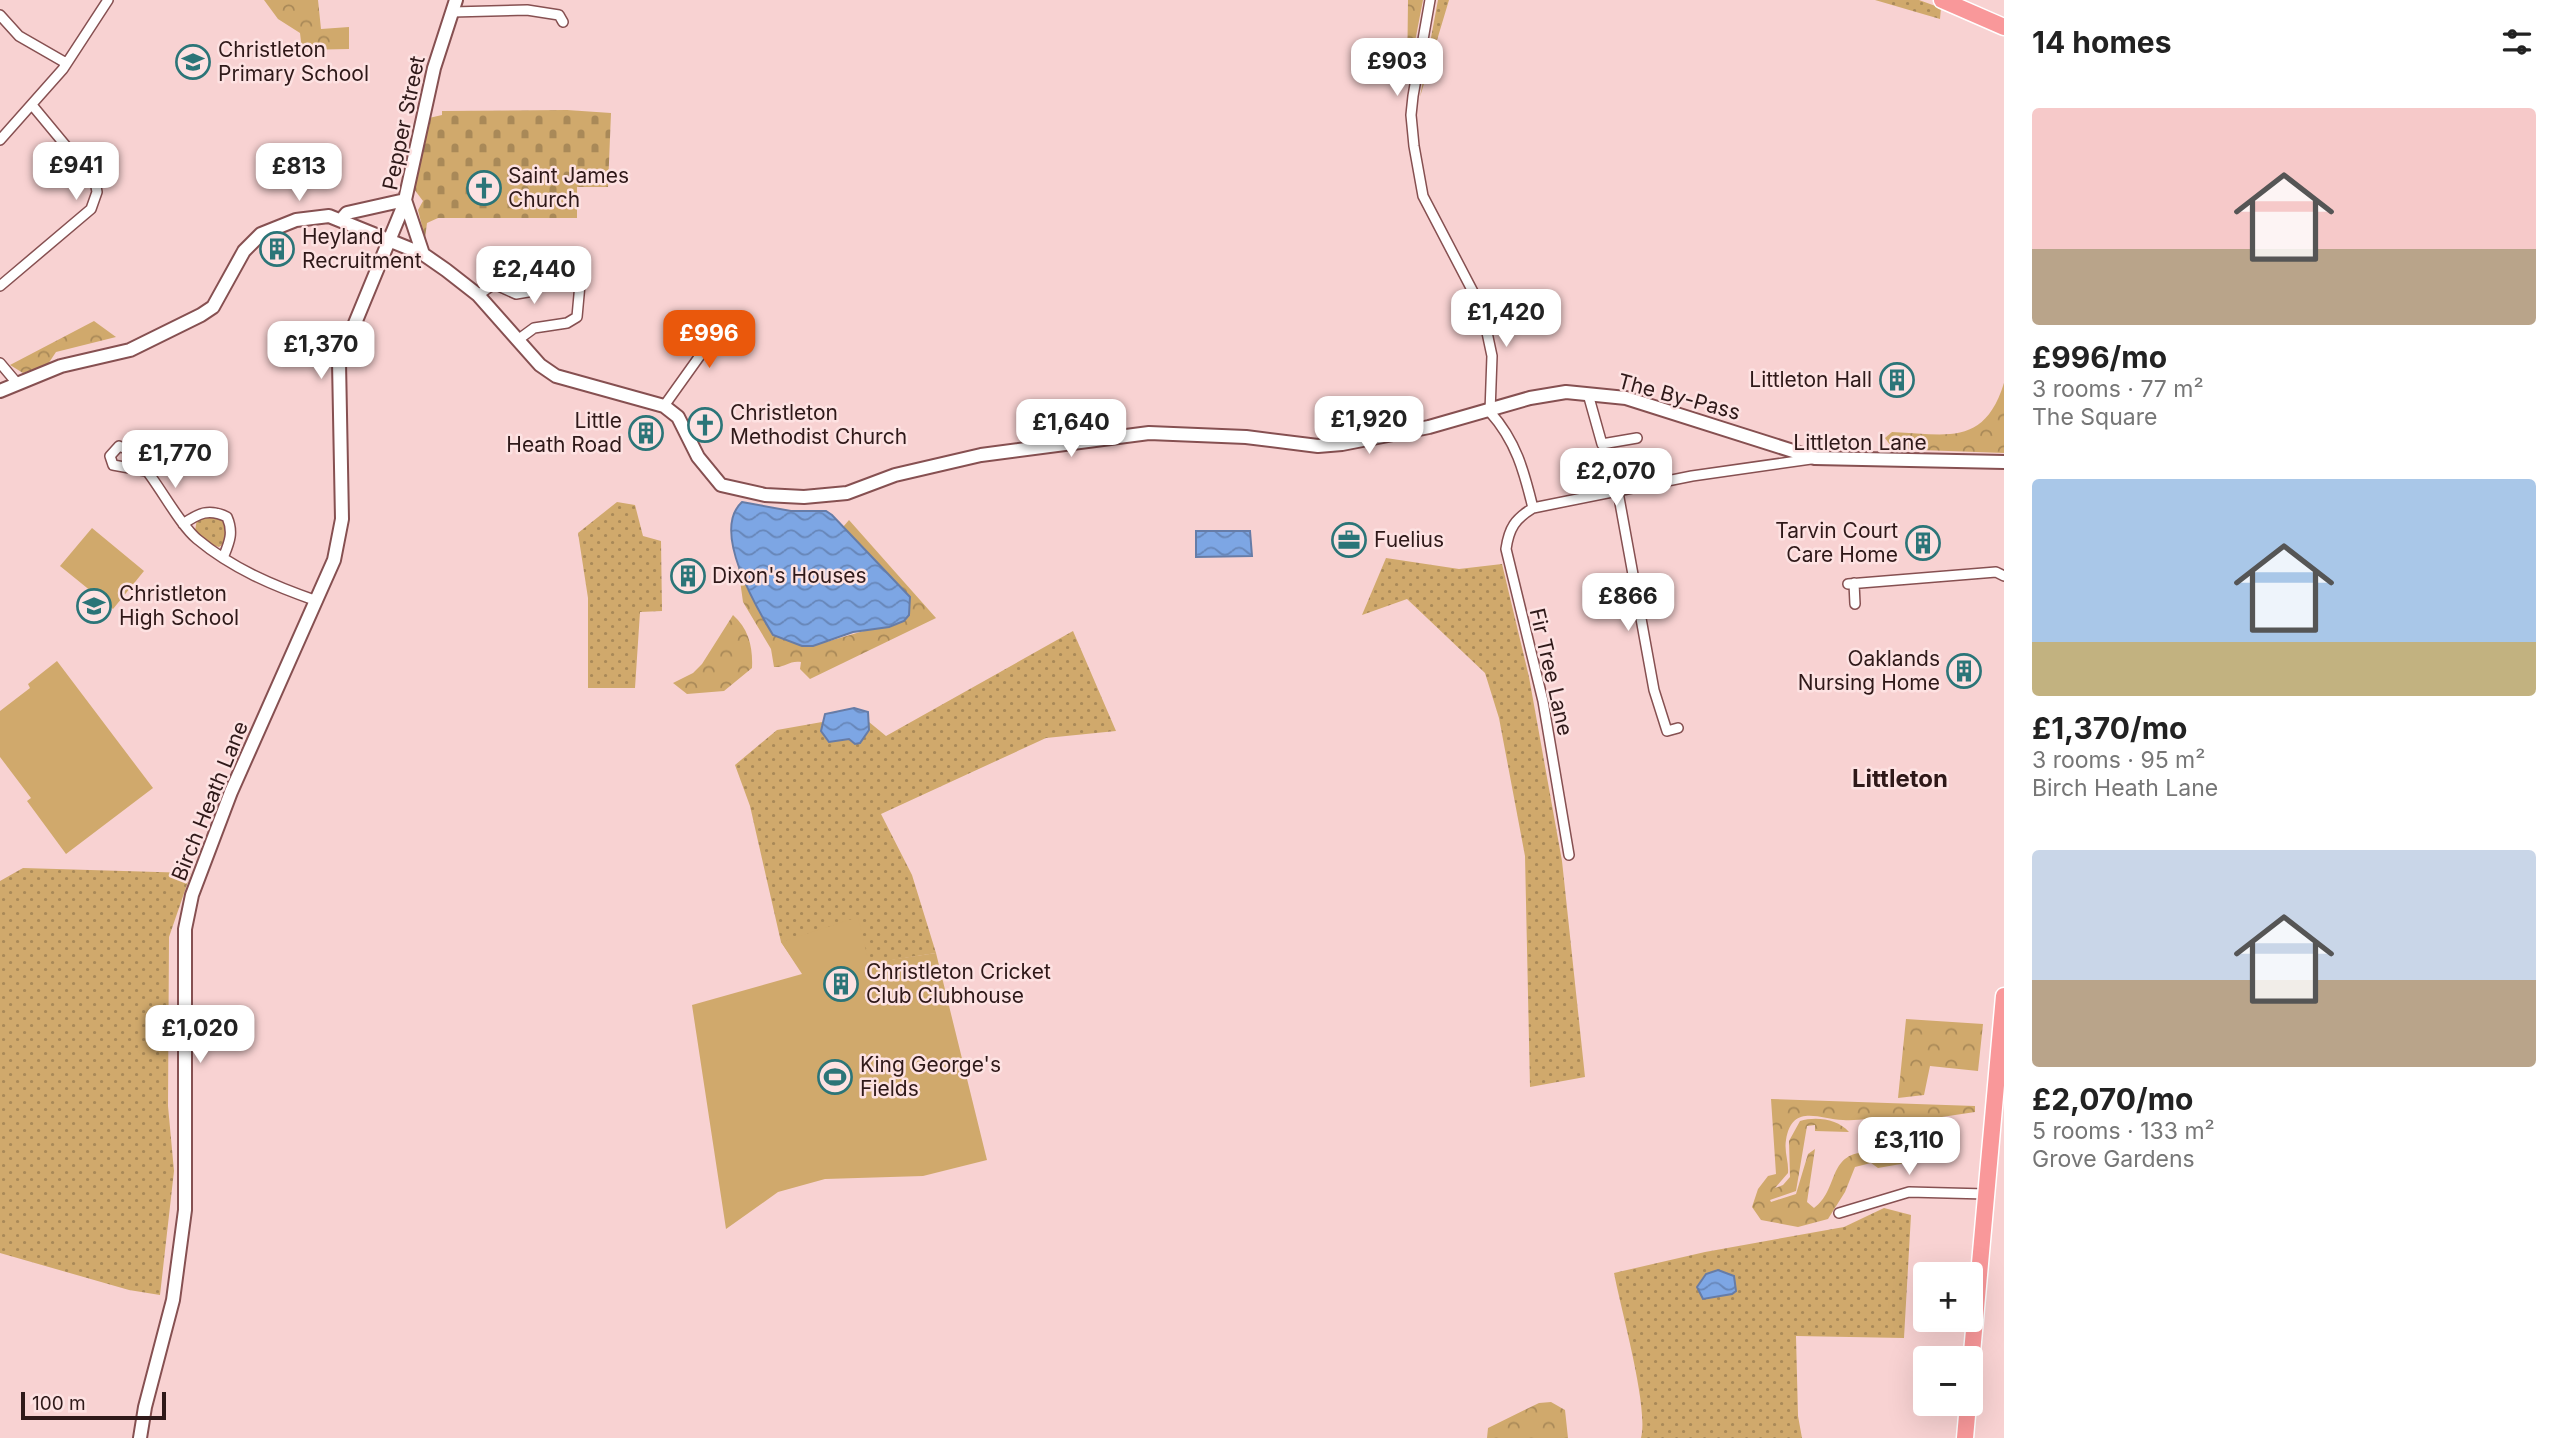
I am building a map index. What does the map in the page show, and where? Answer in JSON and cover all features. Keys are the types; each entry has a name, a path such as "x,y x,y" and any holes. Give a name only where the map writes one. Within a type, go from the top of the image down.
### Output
{"highway":[{"path":"1942,0 2004,27"},
{"path":"1973,1346 2004,996"},
{"path":"1965,1438 1967,1416"}],"street":[{"path":"0,140 66,63 108,0"},
{"path":"1430,0 1412,106 1414,146 1423,196 1482,309 1492,356 1490,412 1506,429 1521,458 1533,508"},
{"path":"454,6 527,10 559,15 563,22"},
{"name":"Pepper Street","path":"387,240 405,201 434,68 454,6"},
{"path":"0,15 19,36 66,63"},
{"path":"0,286 91,209 96,201 95,181 32,105"},
{"path":"341,220 347,213 405,201"},
{"name":"Pepper Street","path":"405,201 423,254"},
{"path":"0,391 16,382 61,366 131,350 201,315 213,307 244,251 267,231 296,220 329,216 423,254 478,295 540,365 556,376 664,406 678,417 708,473 721,485 765,495 804,497 847,492 895,475 981,455 1087,440 1177,432 1332,445 1490,412"},
{"name":"Birch Heath Lane","path":"140,1438 145,1406 173,1300 185,1210 185,929 202,864 231,792 334,560 341,519 339,362 387,240"},
{"path":"519,339 534,328 567,323 577,317 582,262"},
{"path":"478,295 494,284 516,294 528,292 537,281 538,263"},
{"path":"566,275 581,275"},
{"path":"664,406 704,350 708,317"},
{"path":"691,335 706,337"},
{"path":"0,363 16,382"},
{"name":"The By-Pass","path":"1490,412 1530,398 1566,392 1626,398 1815,458"},
{"path":"1588,394 1602,444 1637,438"},
{"name":"Littleton Lane","path":"1533,508 1692,475 1815,458 2004,462"},
{"path":"146,471 195,538 223,558 276,587 317,601"},
{"path":"1618,492 1663,733 1678,728"},
{"name":"Fir Tree Lane","path":"1533,508 1516,518 1508,533 1506,549 1543,701 1569,855"},
{"path":"183,524 198,514 210,511 227,517 231,527 231,539 223,558"},
{"path":"1855,604 1851,584 1996,572 2004,576"},
{"path":"1839,1213 1909,1192 1986,1194"}],"green space":[{"path":"264,0 318,0 321,29 349,27 349,49 302,50 300,33 278,19"},
{"path":"1408,0 1423,0 1407,83"},
{"path":"1438,0 1449,0 1420,97"},
{"path":"1875,0 1919,0 1941,8 1940,19"},
{"path":"567,110 611,113 608,187 577,187 577,218 438,218 427,223 425,238 418,210 423,201 414,189 429,118 442,115 442,111"},
{"path":"94,321 116,337 56,352 48,364 23,373 10,365"},
{"path":"2004,383 2004,453 1893,449 1885,438 1892,432 1946,434 1974,427 1986,418 1996,404"},
{"path":"617,502 635,505 643,536 661,541 662,611 640,612 635,688 588,688 588,598 578,533"},
{"path":"214,515 224,518 228,526 225,543 219,547 209,544 195,531 197,519"},
{"path":"849,520 936,618 810,679 800,669 801,662 774,667 771,649 743,602 737,559 751,591 826,642 874,628 889,627 896,582 843,527"},
{"path":"92,528 144,571 113,609 60,566"},
{"path":"1386,558 1459,569 1502,564 1529,677 1562,861 1585,1077 1530,1087 1525,856 1499,718 1485,673 1407,599 1362,615"},
{"path":"733,615 743,626 749,639 752,668 724,691 687,694 673,683 693,673 702,664"},
{"path":"1073,631 1116,731 1046,738 881,814 912,875 936,953 803,974 781,942 750,806 735,765 777,730 822,722 821,731 869,730 869,722 886,736"},
{"path":"57,661 153,788 66,854 27,801 31,798 0,757 0,711 30,688 28,684"},
{"path":"23,868 191,873 169,937 168,1106 174,1171 160,1295 129,1290 0,1253 0,881"},
{"name":"King George's Fields","path":"858,917 869,963 936,953 987,1160 923,1176 825,1179 778,1192 726,1229 692,1005 802,974 781,942"},
{"path":"1906,1019 1983,1024 1978,1071 1930,1066 1924,1095 1898,1098"},
{"path":"1771,1099 1975,1106 1975,1112 1902,1123 1894,1128 1887,1117 1848,1120 1800,1117 1789,1128 1786,1140 1788,1173 1775,1188 1783,1185 1790,1177 1789,1141 1800,1121 1826,1120 1839,1124 1849,1132 1815,1131 1815,1125 1807,1126 1796,1191 1770,1200 1771,1202 1796,1194 1808,1154 1815,1149 1807,1202 1814,1208 1822,1201 1845,1159 1866,1152 1869,1142 1864,1140 1896,1137 1897,1142 1910,1140 1912,1162 1878,1168 1871,1163 1855,1167 1845,1192 1828,1219 1798,1227 1761,1220 1752,1207 1758,1189 1768,1176 1776,1174"},
{"path":"1884,1208 1911,1215 1904,1338 1796,1336 1798,1416 1802,1438 1641,1438 1638,1382 1614,1273 1705,1252 1844,1227"},
{"path":"1551,1402 1565,1410 1568,1438 1487,1438 1488,1428 1539,1403"}],"water":[{"path":"742,502 791,511 826,511 832,515 910,597 909,615 904,621 889,627 853,632 813,646 802,646 773,635 748,588 734,549 731,531 734,515"},
{"path":"1196,531 1250,531 1252,556 1196,557"},
{"path":"854,708 868,712 869,730 860,743 855,744 849,739 829,742 821,731 825,714"},
{"path":"1718,1270 1734,1276 1736,1291 1703,1299 1697,1287 1706,1274"}],"place":[{"name":"Christleton Primary School","path":"193,62"},
{"name":"Saint James Church","path":"484,188"},
{"name":"Heyland Recruitment","path":"277,249"},
{"name":"Littleton Hall","path":"1897,380"},
{"name":"Christleton Methodist Church","path":"705,425"},
{"name":"Little Heath Road","path":"646,433"},
{"name":"Fuelius","path":"1349,540"},
{"name":"Tarvin Court Care Home","path":"1923,543"},
{"name":"Dixon's Houses","path":"688,576"},
{"name":"Christleton High School","path":"94,606"},
{"name":"Oaklands Nursing Home","path":"1964,671"},
{"name":"Christleton Cricket Club Clubhouse","path":"841,984"},
{"name":"King George's Fields","path":"835,1077"}],"district":[{"name":"Littleton","path":"1900,779"}]}
